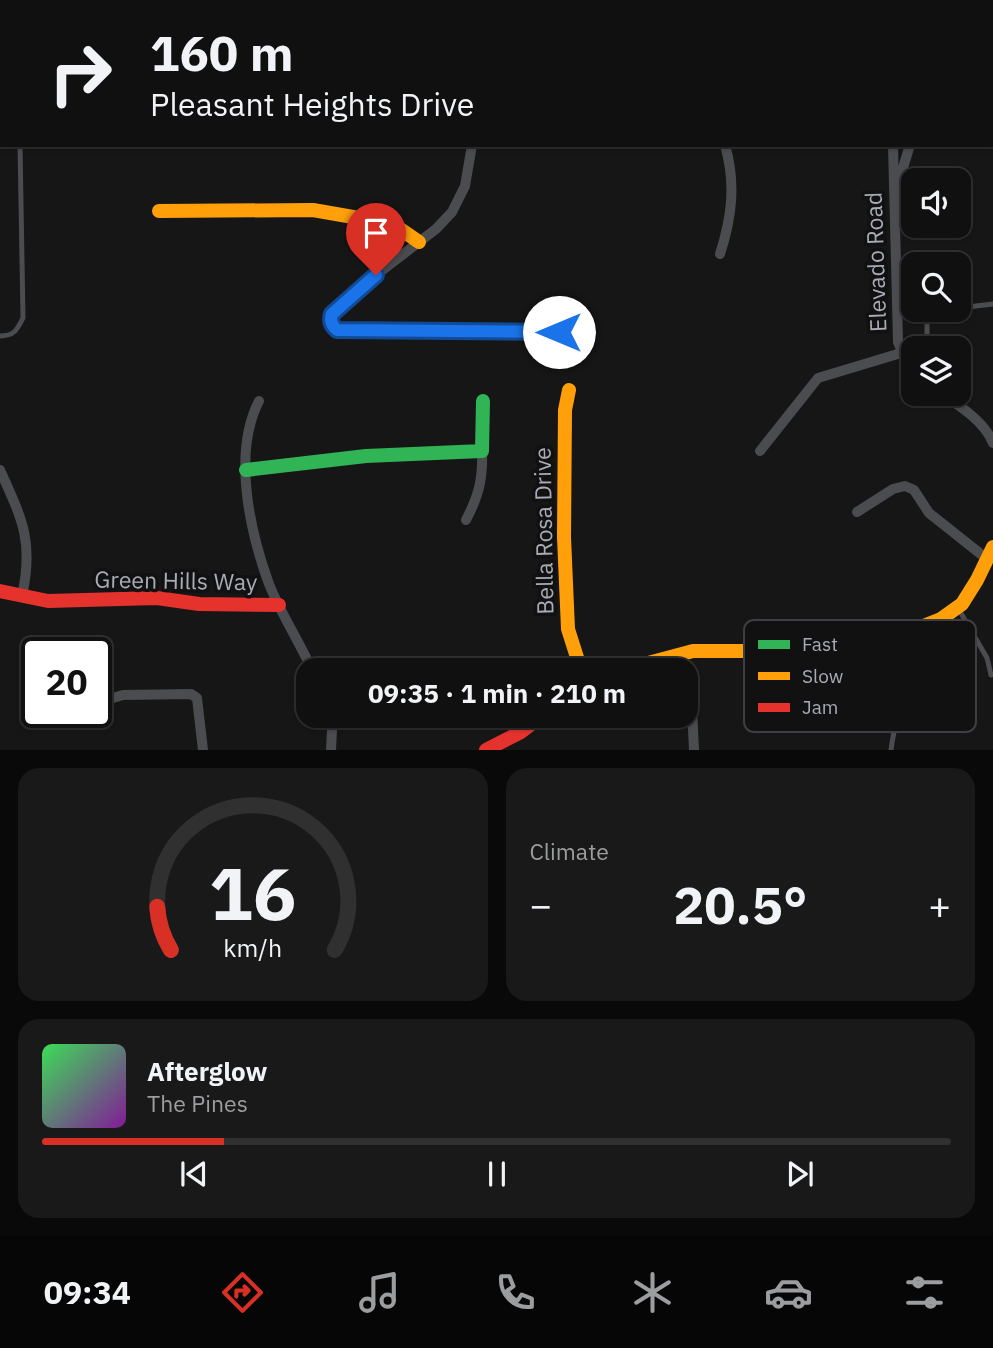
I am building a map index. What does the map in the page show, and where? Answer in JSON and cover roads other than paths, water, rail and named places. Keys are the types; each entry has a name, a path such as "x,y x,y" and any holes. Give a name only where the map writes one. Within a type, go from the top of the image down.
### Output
{"street":[{"path":"332,314 349,297 436,229 452,212 465,186 472,147"},
{"path":"720,254 731,210 733,181 724,147"},
{"name":"Elevado Road","path":"893,147 898,342 901,353"},
{"path":"894,196 909,147"},
{"path":"159,211 313,210 393,224 419,242"},
{"path":"760,451 818,378 901,353"},
{"name":"Bella Rosa Drive","path":"569,390 565,410 564,537 568,629 577,658"},
{"path":"260,401 252,415 245,448 246,470 257,546 279,605"},
{"path":"466,520 477,499 483,476 483,401"},
{"path":"959,406 990,435 993,443"},
{"path":"246,470 366,456 482,451"},
{"path":"0,470 23,522 27,541 28,570 22,596"},
{"path":"857,512 893,489 905,486 914,491 929,513 990,553 958,608 937,620"},
{"name":"Green Hills Way","path":"0,591 47,601 157,598 199,604 279,605 307,658"},
{"path":"681,658 693,651 744,651"},
{"path":"112,698 123,695 191,694 197,698 203,750"},
{"path":"331,750 332,728"},
{"path":"486,750 526,728"},
{"path":"693,728 694,750"}],"lane":[{"path":"0,336 9,336 16,332 23,318 20,147"},
{"path":"971,307 993,304"},
{"path":"332,314 330,320 337,330 584,332"},
{"path":"958,608 965,620"},
{"path":"976,639 987,658 991,675"},
{"path":"891,750 895,732"}]}
